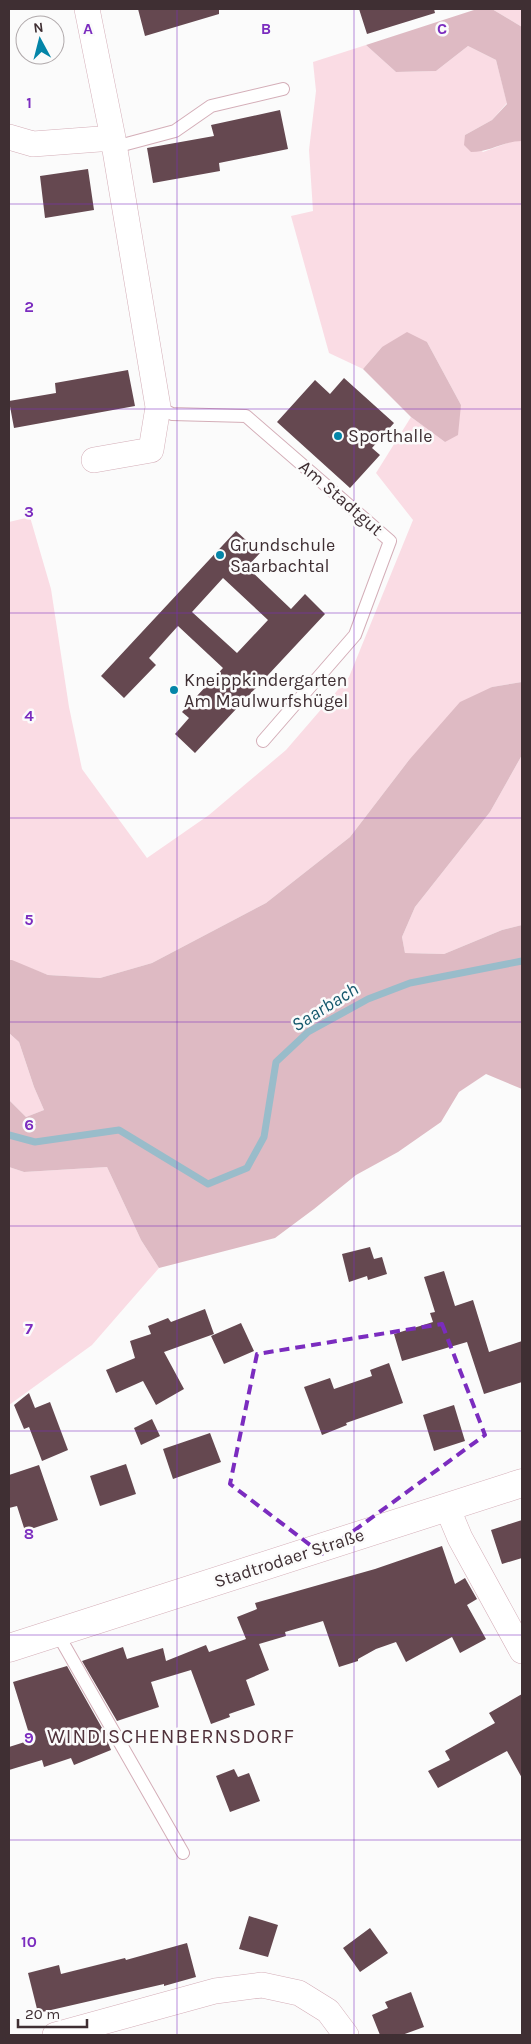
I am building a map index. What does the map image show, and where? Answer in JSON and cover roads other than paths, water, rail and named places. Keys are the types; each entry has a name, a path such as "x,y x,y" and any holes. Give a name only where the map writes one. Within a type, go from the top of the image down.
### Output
{"main road":[{"name":"Stadtrodaer Straße","path":"9,1648 56,1631 522,1483"}],"street":[{"path":"87,9 114,142 158,407 151,450 94,460"},
{"path":"9,137 33,144 114,142"},
{"path":"447,1507 460,1538 522,1652"},
{"path":"55,2035 216,1991 262,1985 299,1993 328,2011 346,2035"}],"lane":[{"path":"114,142 175,131 211,106 283,89"},
{"name":"Am Stadtgut","path":"158,407 172,414 246,416 390,541 355,635 263,741"},
{"path":"56,1631 182,1852"}],"waterway":[{"name":"Saarbach","path":"9,1135 35,1142 119,1130 208,1184 247,1168 264,1137 276,1062 308,1032 368,999 410,983 522,961"}],"place":[{"name":"Sporthalle","path":"338,436"},
{"name":"Grundschule Saarbachtal","path":"220,555"},
{"name":"Kneippkindergarten Am Maulwurfshügel","path":"174,690"}],"district":[{"name":"WINDISCHENBERNSDORF","path":"171,1736"}]}
